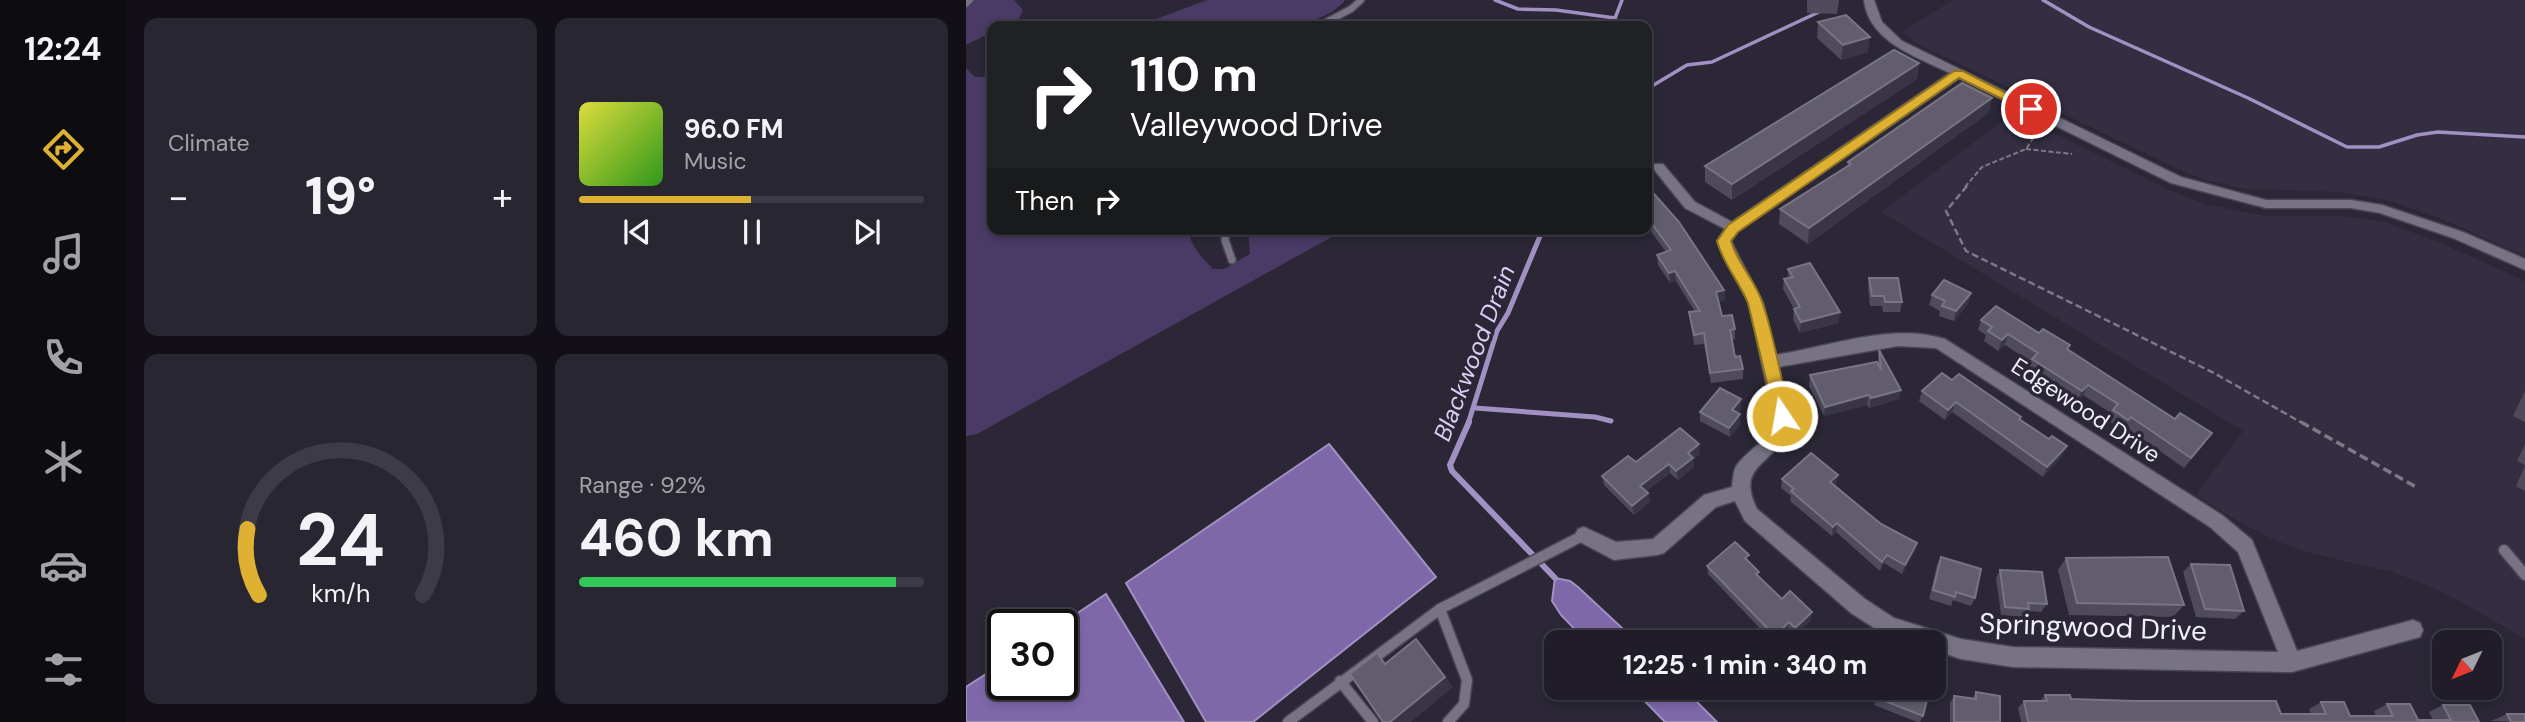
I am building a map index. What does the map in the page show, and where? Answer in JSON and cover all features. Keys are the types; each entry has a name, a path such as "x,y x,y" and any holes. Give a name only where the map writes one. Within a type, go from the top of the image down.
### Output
{"street":[{"path":"1869,0 1875,23 1887,35 1911,51 2176,180 2266,204 2351,204 2382,209 2448,231 2525,265"},
{"path":"1584,535 1614,551 1657,547 1710,500 1740,492 1743,470 1770,447 1780,431 1782,416 1750,288 1728,257 1724,241 1733,228 1958,73"},
{"path":"1658,167 1689,205 1733,228"},
{"name":"Edgewood Drive","path":"1770,362 1807,358 1895,339 1916,338 1940,343 2216,521 2245,547 2292,662"},
{"name":"Springwood Drive","path":"1740,492 1751,515 1858,606 1889,626 1961,649 2013,657 2292,662 2413,630"}],"lane":[{"path":"1328,21 1362,0"},
{"path":"1225,235 1232,260"},
{"path":"1289,722 1340,681 1440,609 1584,535"},
{"path":"2504,550 2525,575"},
{"path":"1440,609 1466,680 1464,704 1448,722"},
{"path":"1340,681 1373,722"}],"path":[{"path":"2026,149 2038,131"},
{"path":"2071,154 2026,149 1982,167 1946,211 1966,251 2214,373 2418,488"}],"shaded area":[{"path":"966,0 1014,0 1023,10 1018,21 987,21 987,34 966,45"},
{"path":"1207,0 1344,0 1332,12 1313,21 1151,21"},
{"path":"1953,0 2525,0 2525,256 2445,220 2389,201 2340,192 2245,189 2205,180 2178,169 1920,45 1901,32"},
{"path":"966,68 975,77 987,77 987,235 1189,235 1194,246 1213,269 1224,269 1250,254 1248,235 1335,235 977,434 966,436"},
{"path":"2013,113 2163,187 2205,204 2265,216 2344,216 2384,222 2436,241 2525,281 2525,639 2429,586 2393,572 2314,554 2282,543 2244,525 2196,495 2243,431 1881,212"},
{"path":"1329,444 1436,577 1253,722 1206,722 1126,583"},
{"path":"1555,578 1570,581 1624,630 1575,630 1552,601"},
{"path":"1106,594 1184,722 966,722 966,687 987,673 987,700 1078,700 1078,613"},
{"path":"1644,700 1695,700 1717,722 1665,722"}],"building":[{"path":"1846,15 1870,37 1843,45 1818,22"},
{"path":"1894,50 1919,63 1732,184 1705,166"},
{"path":"1962,83 1992,98 1809,228 1780,209 1851,164 1848,162"},
{"path":"1652,192 1679,222 1724,290 1716,292 1722,316 1732,315 1735,329 1730,330 1735,357 1740,356 1743,369 1710,373 1704,333 1694,335 1689,312 1700,311 1675,271 1669,273 1657,255 1671,250 1652,224"},
{"path":"1810,263 1840,312 1801,322 1794,309 1800,307 1784,279 1793,277 1788,269"},
{"path":"1869,278 1898,278 1902,302 1885,302 1884,296 1872,296"},
{"path":"1944,280 1971,293 1956,311 1942,306 1945,301 1932,295"},
{"path":"1996,306 2039,333 2043,329 2070,345 2067,349 2175,419 2180,413 2212,433 2191,458 2131,417 2128,420 2113,410 2118,404 2088,385 2082,391 2032,359 2038,353 2008,334 2002,340 1988,331 1992,327 1981,320"},
{"path":"1879,350 1901,390 1871,398 1869,395 1825,407 1810,375 1877,362 1881,370"},
{"path":"1942,373 1952,380 1959,374 2049,439 2052,436 2067,446 2047,467 1956,402 1948,410 1922,391"},
{"path":"1720,388 1741,399 1732,410 1740,414 1729,428 1700,412"},
{"path":"1680,428 1699,444 1688,453 1693,458 1676,471 1669,464 1640,486 1648,493 1632,506 1602,476 1628,456 1636,462"},
{"path":"1811,453 1838,475 1830,482 1881,524 1917,543 1905,565 1887,555 1882,562 1837,523 1833,527 1791,491 1794,489 1782,479"},
{"path":"1735,542 1749,555 1745,558 1759,572 1756,574 1782,599 1790,591 1812,612 1795,628 1789,622 1781,630 1769,630 1707,566"},
{"path":"1941,557 1981,569 1975,598 1956,592 1955,597 1933,590"},
{"path":"2168,557 2184,605 2077,603 2066,558"},
{"path":"2191,564 2230,565 2244,611 2205,609"},
{"path":"2000,570 2042,572 2047,604 2028,603 2029,609 2005,607"},
{"path":"1416,639 1445,677 1390,722 1383,722 1350,674 1377,653 1385,664"},
{"path":"1976,692 2000,696 2000,722 1954,722 1954,696 1976,699"},
{"path":"2045,695 2070,695 2071,699 2135,701 2276,701 2281,714 2326,714 2321,702 2344,702 2350,716 2393,716 2387,704 2410,704 2418,720 2451,720 2443,705 2470,705 2479,722 2028,722 2024,701 2047,701"},
{"path":"1882,700 1927,700 1923,716"},
{"path":"2507,714 2525,714 2525,722 2511,722"}],"waterway":[{"path":"1495,0 1518,9 1556,10 1615,18"},
{"name":"Blackwood Drain","path":"1614,21 1622,0"},
{"path":"2043,0 2089,27 2248,98 2347,147 2379,147 2417,135 2438,132 2525,137"},
{"path":"1652,86 1687,65 1712,62 1821,11"},
{"name":"Blackwood Drain","path":"1468,424 1497,331 1508,313 1540,235"},
{"path":"1475,408 1595,417 1611,421"},
{"name":"Blackwood Drain","path":"1469,422 1450,465 1452,471 1555,578"}],"route":[{"path":"1782,416 1756,303 1750,288 1728,257 1724,241 1733,228 1958,73 2031,109"}]}
